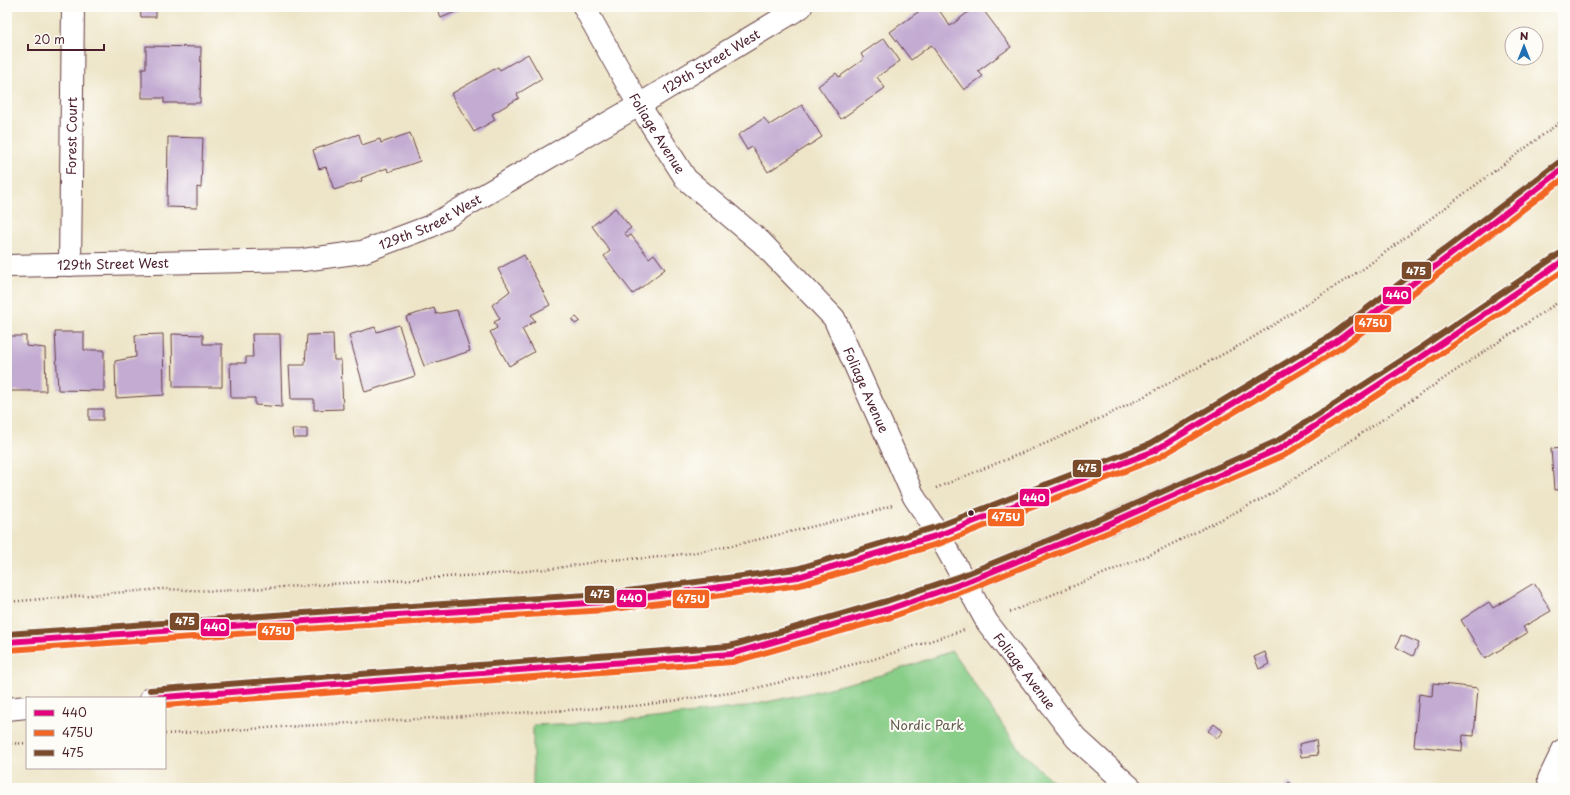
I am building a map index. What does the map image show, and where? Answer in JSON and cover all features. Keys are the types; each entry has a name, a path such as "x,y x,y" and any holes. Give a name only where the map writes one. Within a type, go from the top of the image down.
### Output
{"main road":[{"name":"Forest Court","path":"70,265 73,7"},
{"name":"Foliage Avenue","path":"584,7 639,105 686,179 761,242 834,318 914,497 939,535 964,583 987,622 1076,738 1131,788"},
{"name":"129th Street West","path":"7,266 303,260 362,252 431,226 639,105 802,7"},
{"path":"7,642 332,619 604,602 798,577 939,535 1154,451 1336,342 1563,169"},
{"path":"164,697 731,654 889,609 964,583 1106,526 1281,448 1426,354 1563,261"},
{"path":"7,709 26,707"},
{"path":"1550,788 1549,779 1563,750"}],"path":[{"path":"7,602 161,589 217,591 495,574 558,568 607,560 650,558 731,546 873,512 914,497 1054,440 1124,406 1244,343 1363,268 1563,120"},
{"path":"166,734 513,712 635,706 744,691 870,660 935,640"},
{"path":"7,744 26,743"}],"green space":[{"name":"Nordic Park","path":"952,651 1021,752 1060,788 533,788 533,725 630,721 743,707 809,693 885,674"}],"building":[{"path":"140,7 168,7 168,9 156,9 156,17 141,17"},
{"path":"436,7 467,7 441,18"},
{"path":"925,7 937,7 950,26 975,7 981,7 1011,47 978,71 983,76 964,90 931,45 911,60 890,32"},
{"path":"884,38 900,61 877,77 885,88 841,119 818,86 836,73 839,77 864,59 861,54"},
{"path":"146,46 201,47 200,103 164,103 164,98 142,98 142,68 146,68"},
{"path":"528,54 542,79 517,94 519,98 492,114 495,120 474,132 451,94 498,67 500,70"},
{"path":"802,105 822,137 768,172 752,147 747,150 738,135 764,118 769,125"},
{"path":"410,133 420,161 388,172 387,168 361,178 362,181 334,190 326,167 319,169 313,150 359,134 362,145 380,139 381,143"},
{"path":"168,137 203,138 201,188 197,187 197,208 167,207"},
{"path":"615,208 631,228 624,233 628,237 631,235 649,258 654,254 665,269 633,294 604,256 610,251 592,226"},
{"path":"524,255 550,305 531,315 535,321 522,329 534,352 509,366 490,332 497,328 494,322 500,319 492,305 510,291 498,269"},
{"path":"434,308 436,314 457,310 470,351 424,366 406,317"},
{"path":"576,317 580,321 575,324 572,320"},
{"path":"399,325 415,376 365,392 349,335 375,327 377,332"},
{"path":"55,332 84,332 84,350 104,350 104,391 58,390"},
{"path":"163,334 164,395 116,398 115,361 136,357 135,335"},
{"path":"172,334 203,335 203,344 222,344 222,387 173,387"},
{"path":"252,334 280,334 282,407 255,405 255,398 231,398 230,363 246,363 246,357 253,357"},
{"path":"333,334 334,360 341,360 343,409 314,410 314,399 291,399 289,365 305,365 307,335"},
{"path":"7,336 26,336 26,346 45,348 46,391 7,391"},
{"path":"89,409 103,409 103,420 89,420"},
{"path":"292,429 307,429 307,438 293,438"},
{"path":"1563,448 1563,489 1554,490 1551,449"},
{"path":"1534,583 1551,611 1523,627 1527,633 1485,659 1461,620 1489,602 1493,608"},
{"path":"1401,635 1419,643 1413,656 1396,647"},
{"path":"1265,652 1269,664 1259,669 1254,657"},
{"path":"1433,683 1478,688 1474,736 1463,735 1462,751 1414,746 1419,694 1432,696"},
{"path":"1214,724 1223,731 1217,738 1208,731"},
{"path":"1316,740 1318,755 1301,757 1299,744"},
{"path":"1289,782 1296,788 1284,788"}],"transit line":[{"name":"475","path":"7,634 332,611 604,594 796,569 936,527 1150,444 1332,335 1558,163"},
{"name":"440","path":"7,642 605,602 798,577 939,535 1154,451 1336,342 1563,169"},
{"name":"475U","path":"8,650 606,610 800,585 941,543 1158,458 1341,348 1563,179"},
{"name":"475","path":"150,690 730,646 887,601 961,576 1103,518 1277,441 1422,347 1559,254"},
{"name":"440","path":"164,697 731,654 889,609 964,583 1106,525 1281,448 1426,354 1563,261"},
{"name":"475U","path":"166,705 732,662 891,617 967,590 1109,532 1285,455 1430,361 1563,271"}]}
